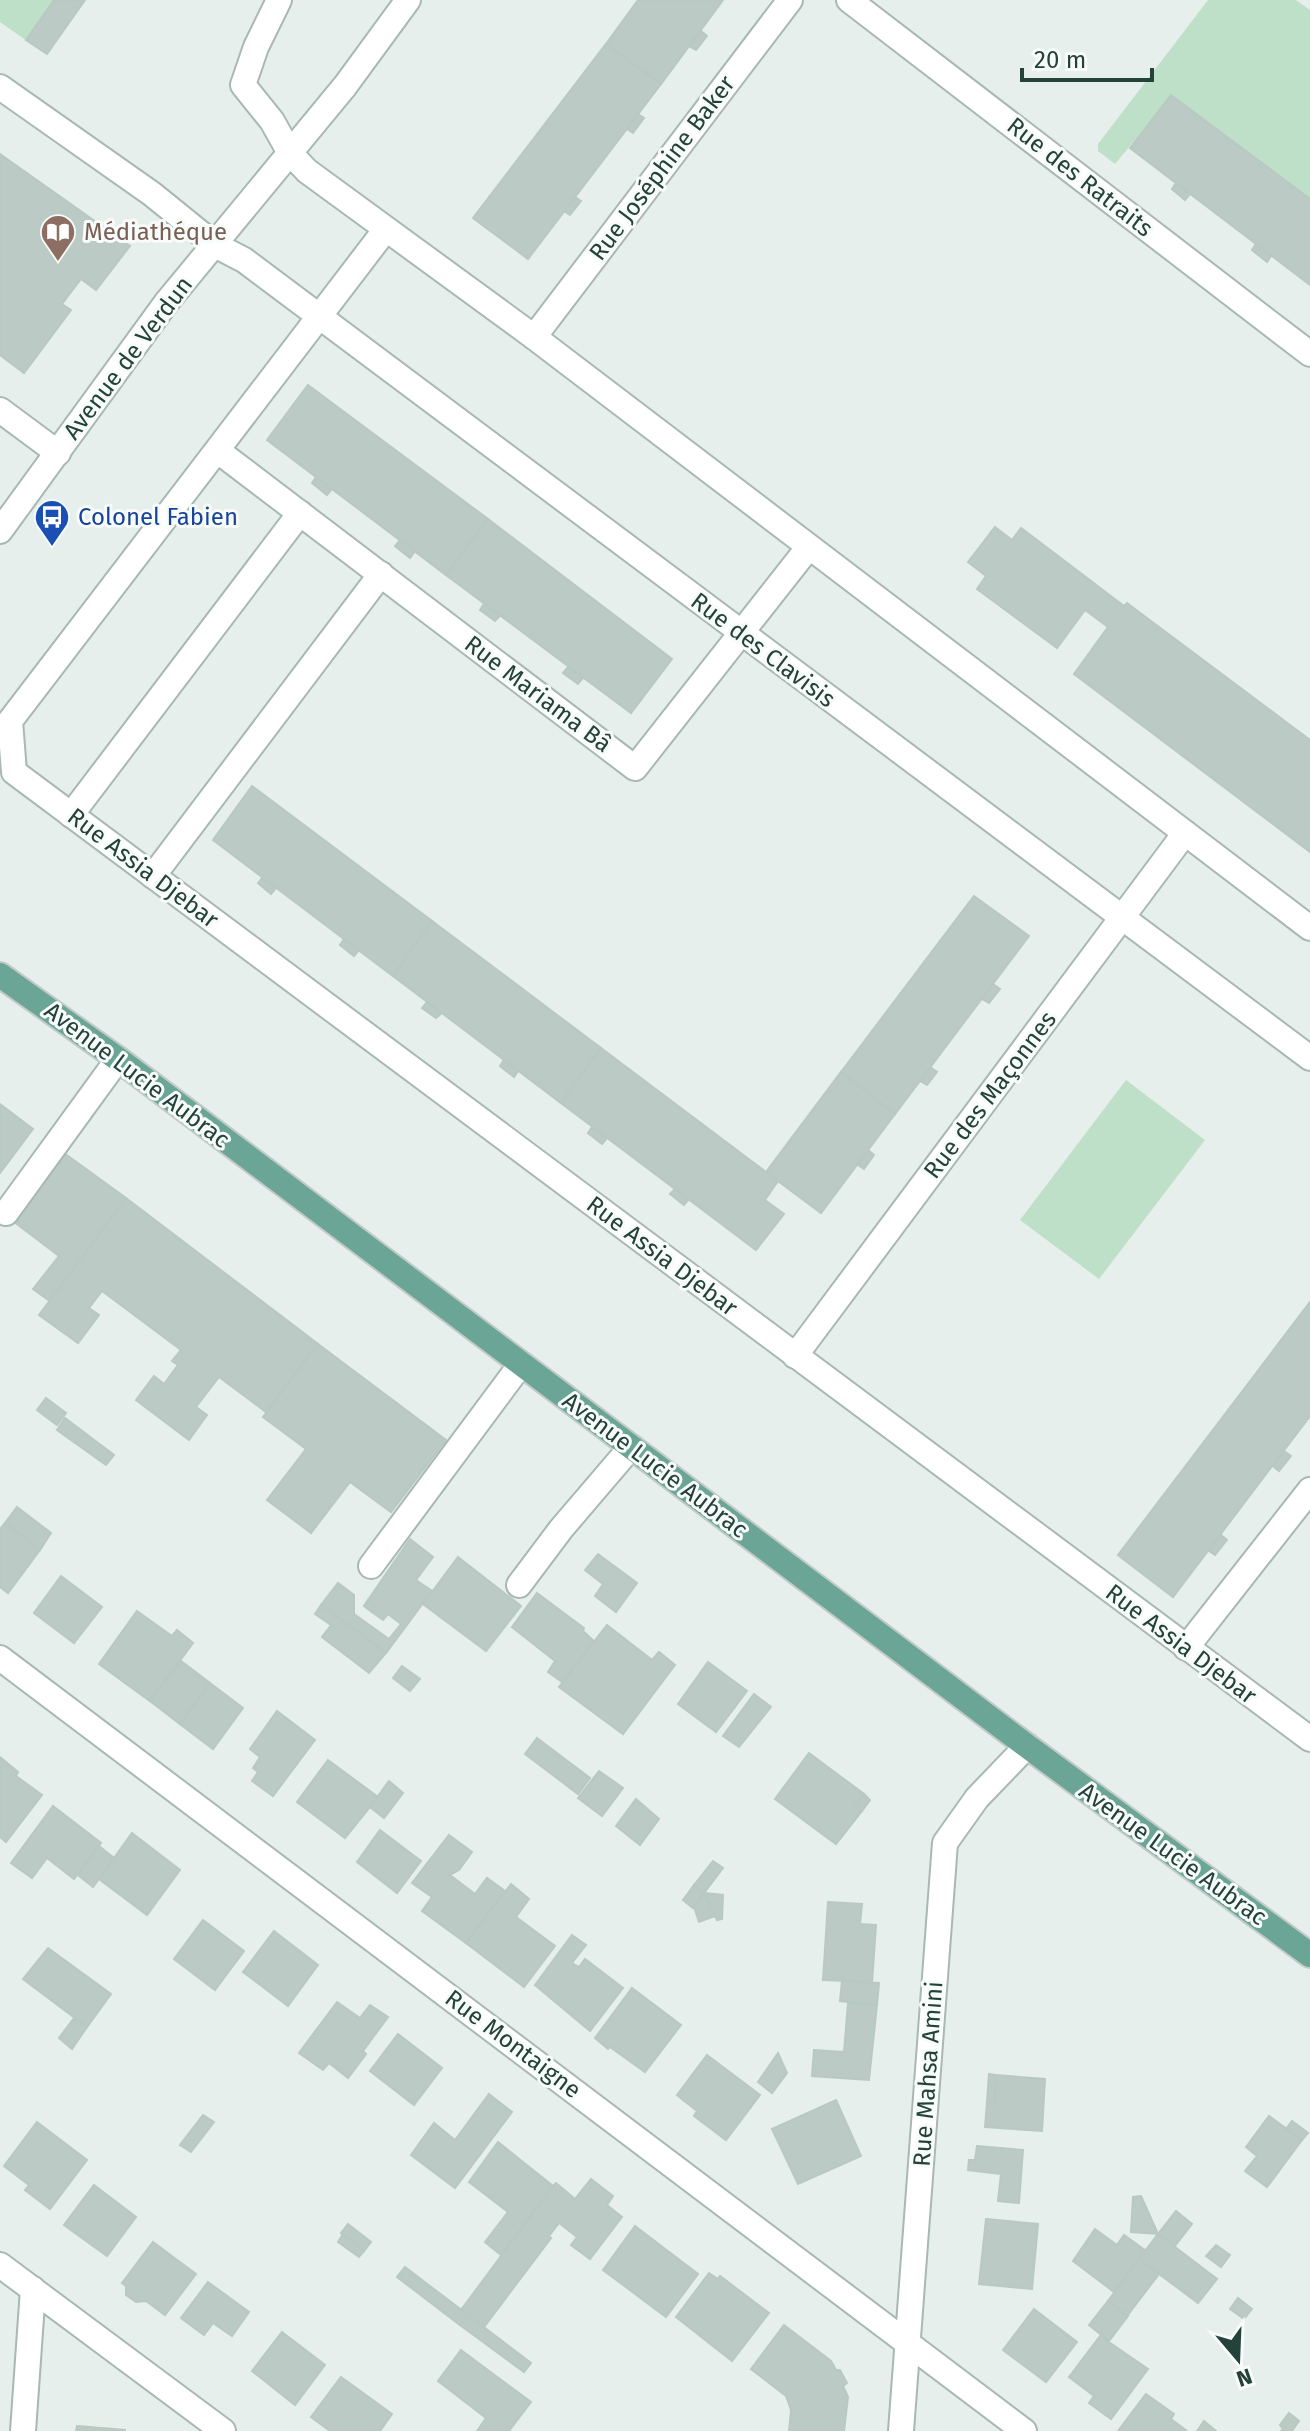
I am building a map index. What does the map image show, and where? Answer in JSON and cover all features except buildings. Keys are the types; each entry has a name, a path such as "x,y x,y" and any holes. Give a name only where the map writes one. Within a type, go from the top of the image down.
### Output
{"main road":[{"name":"Avenue Lucie Aubrac","path":"0,975 118,1059 1027,1746 1310,1955"}],"street":[{"path":"279,0 256,47 243,85 272,121 290,153 307,171 534,337 1310,928"},
{"name":"Avenue de Verdun","path":"0,531 166,303 345,86 408,0"},
{"name":"Rue Joséphine Baker","path":"534,337 790,0"},
{"name":"Rue des Ratraits","path":"849,0 1310,354"},
{"name":"Rue des Clavisis","path":"0,87 183,217 215,245 244,260 1310,1058"},
{"path":"218,451 386,229"},
{"path":"0,410 58,453"},
{"name":"Rue Mariama Bâ","path":"218,451 635,768 808,548"},
{"name":"Rue Assia Djebar","path":"218,451 10,721 14,772 1310,1739"},
{"path":"71,815 300,513"},
{"path":"153,876 381,574"},
{"name":"Rue des Maçonnes","path":"795,1356 1185,833"},
{"path":"6,1213 118,1059"},
{"path":"371,1566 521,1364"},
{"path":"519,1585 561,1529 631,1447"},
{"path":"1186,1648 1310,1490"},
{"name":"Rue Montaigne","path":"0,1658 1024,2431"},
{"name":"Rue Mahsa Amini","path":"901,2431 945,1843 977,1798 1027,1746"},
{"path":"0,2265 223,2431"},
{"path":"23,2431 33,2289"}],"green space":[{"path":"0,0 85,0 47,55 0,22"},
{"path":"1208,0 1296,0 1310,10 1310,199 1172,95 1115,164 1098,151 1098,144"},
{"path":"1126,1080 1205,1140 1099,1279 1020,1220"}],"place":[{"name":"Médiathéque","path":"58,263"},
{"name":"Colonel Fabien","path":"52,548"}]}
